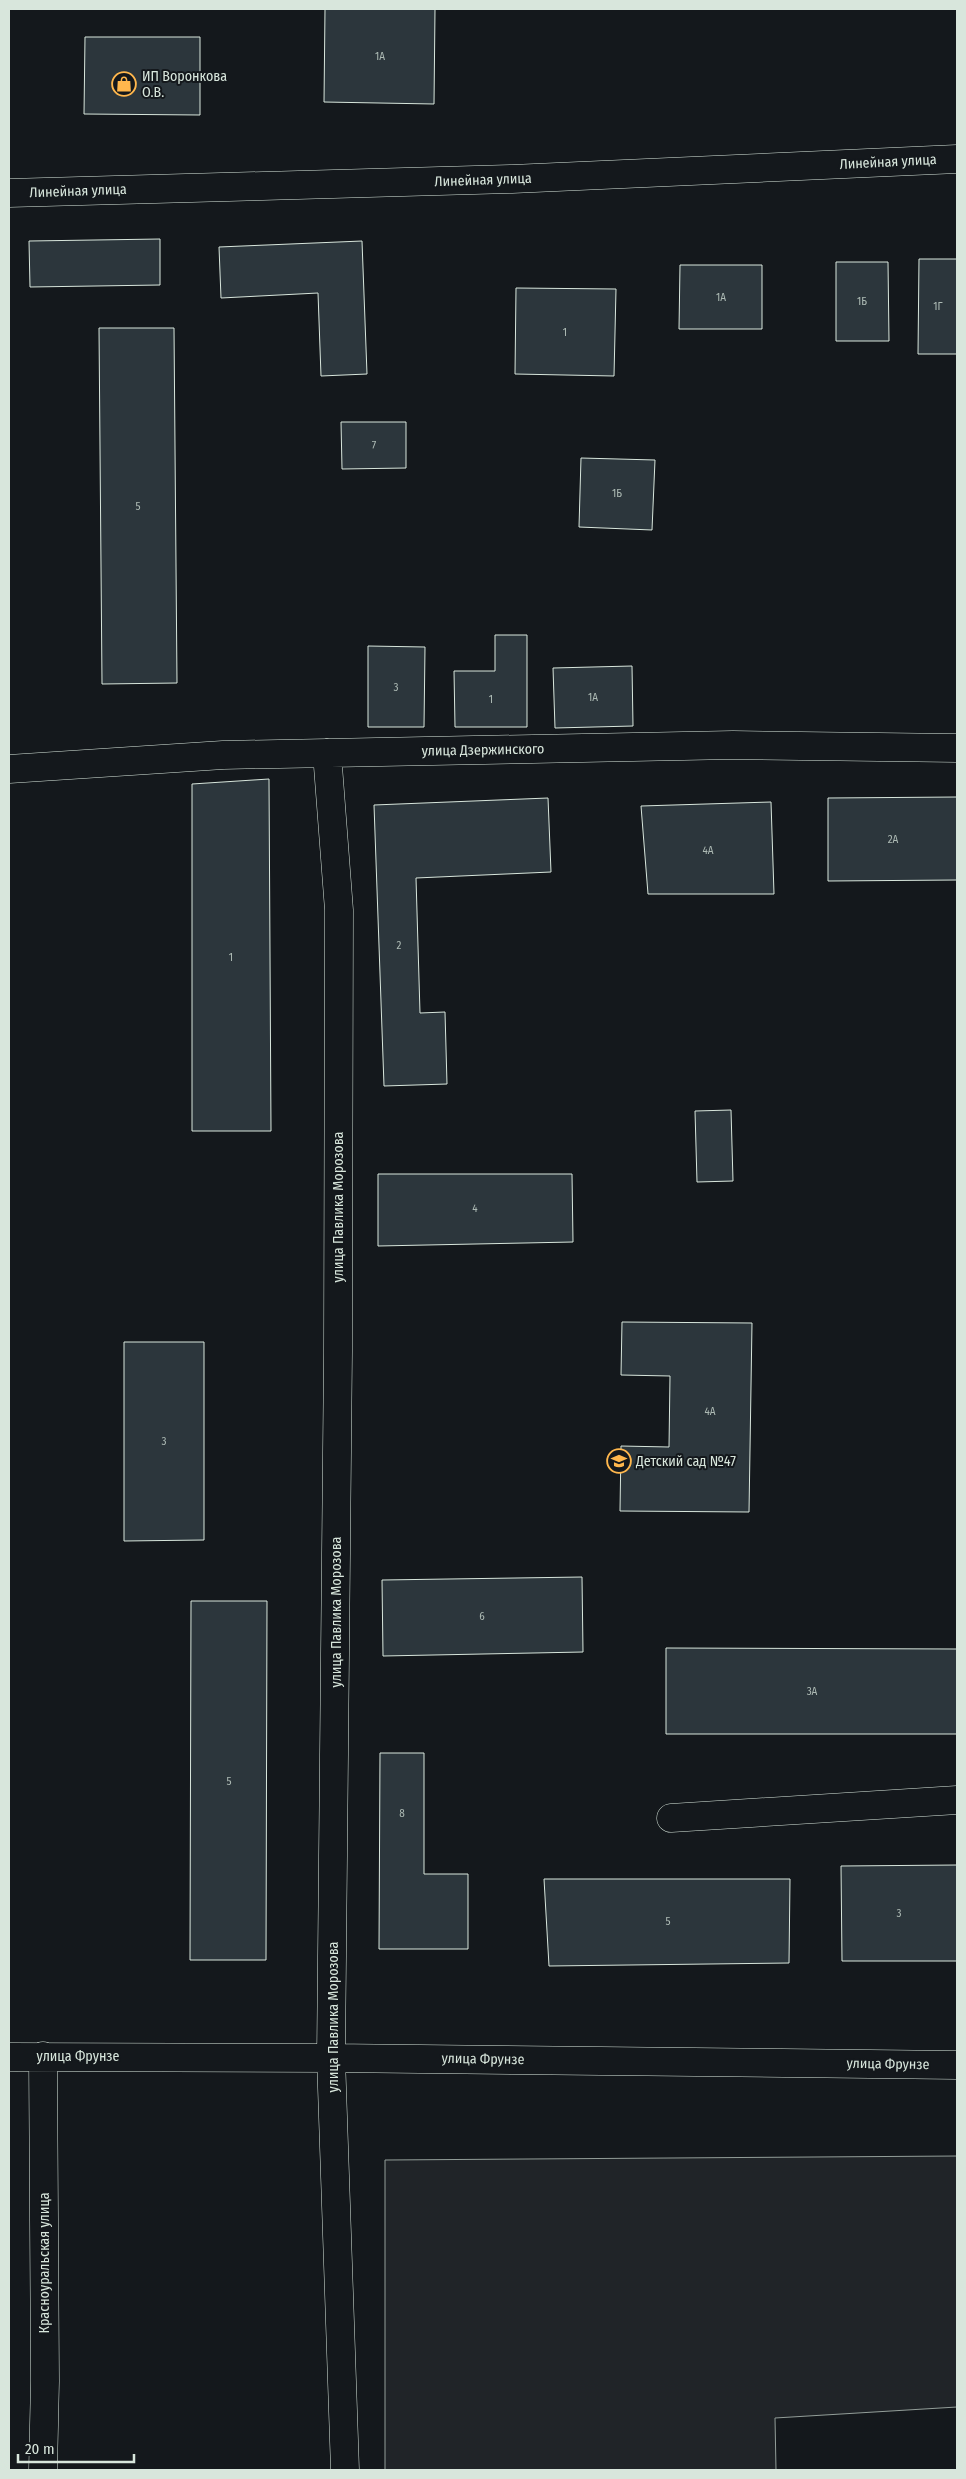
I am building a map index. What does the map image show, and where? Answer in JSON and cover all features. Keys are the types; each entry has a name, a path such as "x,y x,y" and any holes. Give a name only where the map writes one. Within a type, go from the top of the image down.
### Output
{"street":[{"name":"Линейная улица","path":"9,193 512,179 957,159"},
{"name":"улица Дзержинского","path":"9,769 223,755 733,745 957,748"},
{"name":"улица Павлика Морозова","path":"327,753 339,910 338,1401 331,2058 345,2470"},
{"path":"671,1818 957,1800"},
{"name":"Красноуральская улица","path":"43,2056 45,2371 43,2470"},
{"name":"улица Фрунзе","path":"9,2057 331,2058 957,2065"}],"shaded area":[{"path":"957,2156 957,2407 775,2418 776,2470 385,2470 385,2160"}],"building":[{"path":"325,9 435,9 434,104 324,102"},
{"path":"85,37 200,37 200,115 84,114"},
{"path":"160,239 160,285 30,287 29,241"},
{"path":"362,241 367,374 321,376 318,293 221,298 219,247"},
{"path":"919,259 957,259 957,354 918,354"},
{"path":"836,262 888,262 889,341 836,341"},
{"path":"680,265 762,265 762,329 679,329"},
{"path":"516,288 616,289 614,376 515,374"},
{"path":"99,328 174,328 177,683 102,684"},
{"path":"341,422 406,422 406,468 342,469"},
{"path":"581,458 655,460 652,530 579,527"},
{"path":"495,635 527,635 527,727 455,727 454,671 495,671"},
{"path":"368,646 425,647 424,727 368,727"},
{"path":"632,666 633,726 555,728 553,668"},
{"path":"269,779 271,1131 192,1131 192,784"},
{"path":"957,797 957,880 828,881 828,798"},
{"path":"548,798 551,872 416,878 420,1013 445,1012 447,1084 384,1086 374,805"},
{"path":"771,802 774,894 648,894 641,806"},
{"path":"731,1110 733,1181 697,1182 695,1111"},
{"path":"378,1174 572,1174 573,1242 378,1246"},
{"path":"622,1322 752,1323 749,1512 620,1511 621,1446 669,1447 670,1376 621,1375"},
{"path":"124,1342 204,1342 204,1540 124,1541"},
{"path":"582,1577 583,1652 383,1656 382,1580"},
{"path":"191,1601 267,1601 266,1960 190,1960"},
{"path":"666,1648 957,1649 957,1734 666,1734"},
{"path":"380,1753 424,1753 424,1874 468,1874 468,1949 379,1949"},
{"path":"957,1865 957,1961 842,1961 841,1866"},
{"path":"544,1879 790,1879 789,1963 549,1966"}],"place":[{"name":"ИП Воронкова О.В.","path":"124,84"},
{"name":"Детский сад №47","path":"619,1461"}]}
